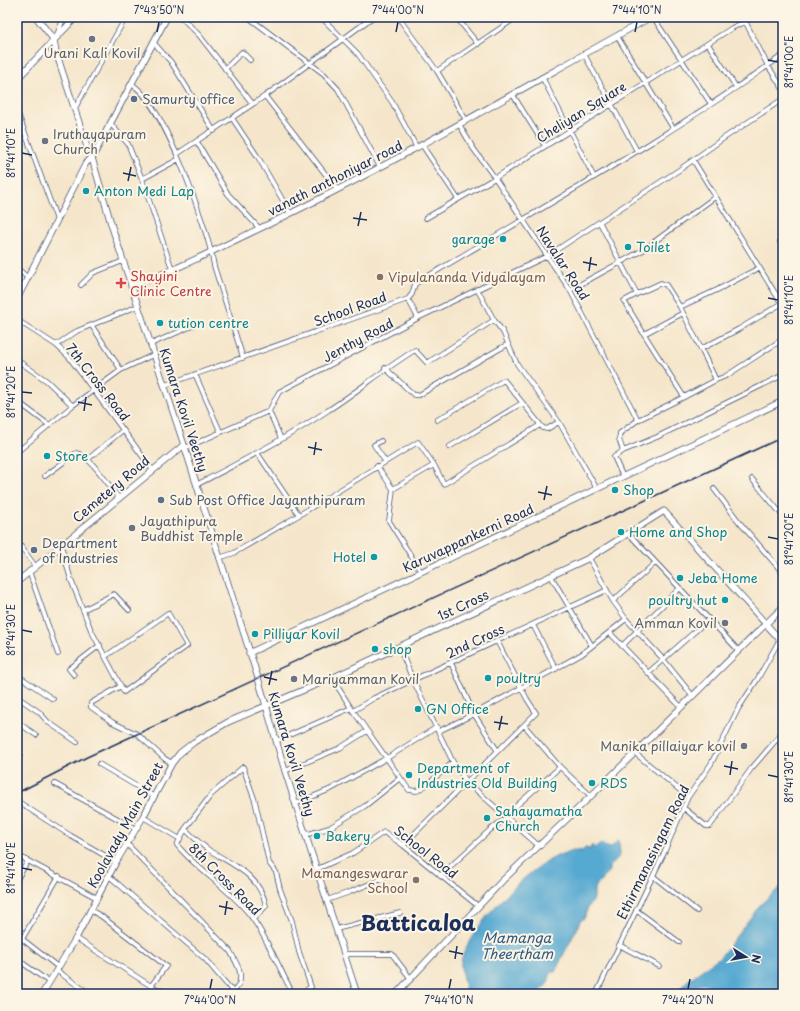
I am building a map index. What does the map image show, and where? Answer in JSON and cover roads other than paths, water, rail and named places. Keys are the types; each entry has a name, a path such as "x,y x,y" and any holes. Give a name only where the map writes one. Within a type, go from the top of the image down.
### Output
{"main road":[{"path":"36,17 54,40"},
{"path":"17,79 76,17"},
{"path":"17,299 90,159 167,17"},
{"name":"vanath anthoniyar road","path":"131,286 212,251 337,190 417,148 649,18"},
{"name":"Kumara Kovil Veethy","path":"54,40 56,52 131,286 165,385 305,835 357,994"},
{"name":"Karuvappankerni Road","path":"249,653 783,401"},
{"name":"Cemetery Road","path":"17,582 152,469 184,446"},
{"name":"1st Cross","path":"265,707 332,678 589,558 664,511 766,623"},
{"path":"396,994 478,906 592,796 692,695 783,607"},
{"path":"766,623 782,641"},
{"name":"Koolavady Main Street","path":"42,994 76,938 116,862 144,817 153,796 172,763 180,753 194,742 228,722 265,707"}],"street":[{"path":"54,40 64,17"},
{"path":"75,108 126,17"},
{"path":"181,17 199,35 252,103"},
{"path":"248,17 311,63 338,89 380,167"},
{"path":"321,17 358,54 392,102 417,148"},
{"path":"177,154 214,131 252,103 265,96 373,17"},
{"path":"398,17 438,71 466,120"},
{"path":"456,17 478,44"},
{"path":"438,71 516,17"},
{"path":"649,18 711,104"},
{"path":"744,19 768,66 783,89"},
{"name":"Cheliyan Square","path":"426,218 495,178 571,129 612,105 708,44 744,19"},
{"path":"617,36 673,128"},
{"path":"153,42 171,62 214,131"},
{"path":"708,44 736,87"},
{"path":"225,69 242,52 250,60"},
{"path":"584,54 637,151"},
{"path":"418,318 408,299 415,284 637,151 711,104 783,55"},
{"path":"542,77 571,129 594,177"},
{"path":"131,84 138,88 177,154 212,251 214,266 243,358"},
{"path":"512,95 545,146"},
{"path":"265,96 337,190"},
{"name":"Jenthy Road","path":"269,411 279,392 418,318 547,256 600,223 783,99"},
{"path":"17,111 58,221"},
{"path":"232,118 258,157 290,213"},
{"path":"110,123 128,144 142,179 172,269"},
{"name":"Navalar Road","path":"459,124 473,148 495,178 570,290 638,420"},
{"path":"197,142 228,194 259,228"},
{"path":"422,145 458,199"},
{"path":"142,179 179,159"},
{"path":"693,160 782,305 701,349"},
{"path":"570,290 643,250 715,196"},
{"path":"600,223 637,294"},
{"path":"780,242 783,248"},
{"path":"81,285 93,273 123,261"},
{"path":"17,268 28,278"},
{"path":"680,307 759,268"},
{"path":"684,397 624,301 661,283 666,284 680,307 716,380"},
{"path":"477,290 508,344 516,364 559,422 597,488"},
{"name":"School Road","path":"165,385 408,299"},
{"path":"56,345 78,331 138,306"},
{"path":"644,334 683,313"},
{"name":"7th Cross Road","path":"17,320 56,345 69,357 152,469"},
{"path":"196,485 258,454 281,440 328,410 386,368 415,350 427,363 494,320"},
{"path":"92,326 121,370"},
{"path":"151,344 192,326"},
{"path":"623,451 619,439 620,433 638,420 726,376 783,338"},
{"path":"386,368 414,395 419,395 508,344"},
{"path":"17,452 72,405 121,370 155,354"},
{"path":"17,360 47,381 72,405"},
{"path":"195,374 220,432"},
{"path":"623,477 614,457 623,451 657,437 783,375"},
{"path":"437,420 504,380 543,428 547,429 559,422"},
{"path":"17,401 49,425"},
{"path":"449,447 522,403"},
{"path":"184,446 269,411 281,440"},
{"path":"219,558 234,553 418,442 434,465 444,484 540,425"},
{"path":"88,459 123,430"},
{"path":"381,441 374,444 385,461"},
{"path":"17,443 22,448"},
{"path":"45,476 76,453 82,454 88,459 118,498"},
{"path":"258,454 299,515"},
{"path":"393,489 434,465"},
{"path":"377,466 393,489 389,521 421,572"},
{"path":"752,479 783,516"},
{"path":"714,489 740,523 783,572"},
{"path":"629,534 739,651"},
{"path":"17,541 35,566"},
{"path":"61,545 71,580 100,645 124,692 187,646 168,613 106,656"},
{"path":"589,558 613,601 626,619 663,659 692,695"},
{"path":"613,601 655,562"},
{"path":"29,571 58,654"},
{"path":"551,576 570,606 592,646"},
{"path":"622,646 680,588"},
{"name":"2nd Cross","path":"276,741 352,710 374,698 607,590"},
{"path":"84,610 114,594 129,610"},
{"path":"296,804 332,789 438,729 474,714 556,669 582,654 626,619"},
{"path":"649,672 709,619"},
{"path":"533,625 556,669"},
{"path":"610,633 681,706"},
{"path":"403,845 536,714 497,641"},
{"name":"Ethirmanasingam Road","path":"596,994 685,809 688,797 711,764 738,710 782,641"},
{"path":"74,675 69,669 100,645"},
{"path":"399,647 413,680 453,762 467,782 539,846"},
{"path":"451,663 474,714 498,750"},
{"path":"17,674 53,699"},
{"path":"332,678 352,710 409,790 417,791 428,784 453,762"},
{"path":"121,686 91,703 90,707 112,722 137,734 172,763"},
{"path":"17,697 39,712 48,722 77,742"},
{"path":"17,722 36,735"},
{"path":"524,725 560,767 592,796"},
{"path":"285,771 340,748 367,731"},
{"path":"685,809 706,826 710,826 751,769 783,732"},
{"path":"779,736 783,741"},
{"path":"635,753 688,797"},
{"path":"99,764 153,796"},
{"path":"180,839 185,829 211,795 243,767 255,801 269,863 276,872 280,889 292,921 299,952 311,987 300,994"},
{"path":"440,876 560,767"},
{"path":"305,835 330,828 359,810 400,778"},
{"path":"55,784 136,829"},
{"path":"17,801 71,836 116,862"},
{"name":"8th Cross Road","path":"144,817 180,839 177,845 185,855 208,873 253,920 267,942 293,994"},
{"path":"185,829 208,849 244,871 264,896 266,906 253,920"},
{"name":"School Road","path":"316,869 353,852 384,832 403,845 478,906"},
{"path":"109,876 205,959 234,993 239,987 241,978 239,967 230,952 127,844"},
{"path":"17,855 59,876 97,898"},
{"path":"17,878 28,861"},
{"path":"22,939 59,876"},
{"path":"653,876 697,911"},
{"path":"327,900 384,878"},
{"path":"90,910 101,916 166,966 151,986"},
{"path":"636,910 678,942"},
{"path":"336,929 400,913"},
{"path":"17,935 90,994"},
{"path":"76,938 151,986 169,994"},
{"path":"619,945 659,966"},
{"path":"344,954 392,954 411,979"},
{"path":"17,960 49,982"}],"water":[{"name":"Mamanga Theertham","path":"619,840 620,856 609,867 609,871 594,889 594,898 588,907 584,919 581,919 555,972 551,972 548,983 538,994 466,994 461,961 467,946 478,928 493,909 530,874 549,860 567,852 582,851 585,848 590,849 592,845 595,848 601,843 610,848"},
{"path":"783,885 783,994 720,994 704,984 692,986 684,994 676,994 686,982 721,956 761,904"}],"railway":[{"path":"17,793 87,757 783,437"}],"place":[{"name":"Urani Kali Kovil","path":"92,39"},
{"name":"Samurty office","path":"134,99"},
{"name":"Iruthayapuram Church","path":"45,141"},
{"name":"Anton Medi Lap","path":"86,191"},
{"name":"garage","path":"503,239"},
{"name":"Toilet","path":"628,247"},
{"name":"Vipulananda Vidyalayam","path":"380,277"},
{"name":"Shayini Clinic Centre","path":"121,283"},
{"name":"tution centre","path":"160,323"},
{"name":"Store","path":"47,456"},
{"name":"Shop","path":"615,490"},
{"name":"Sub Post Office Jayanthipuram","path":"161,500"},
{"name":"Jayathipura Buddhist Temple","path":"132,528"},
{"name":"Home and Shop","path":"621,532"},
{"name":"Department of Industries","path":"34,550"},
{"name":"Hotel","path":"374,557"},
{"name":"Jeba Home","path":"680,578"},
{"name":"poultry hut","path":"725,600"},
{"name":"Amman Kovil","path":"725,623"},
{"name":"Pilliyar Kovil","path":"255,634"},
{"name":"shop","path":"375,649"},
{"name":"poultry","path":"488,678"},
{"name":"Mariyamman Kovil","path":"294,679"},
{"name":"GN Office","path":"418,709"},
{"name":"Manika pillaiyar kovil","path":"744,746"},
{"name":"Department of Industries Old Building","path":"409,775"},
{"name":"RDS","path":"592,783"},
{"name":"Sahayamatha Church","path":"487,818"},
{"name":"Bakery","path":"317,836"},
{"name":"Mamangeswarar School","path":"416,880"}],"district":[{"name":"Batticaloa","path":"418,924"}]}
